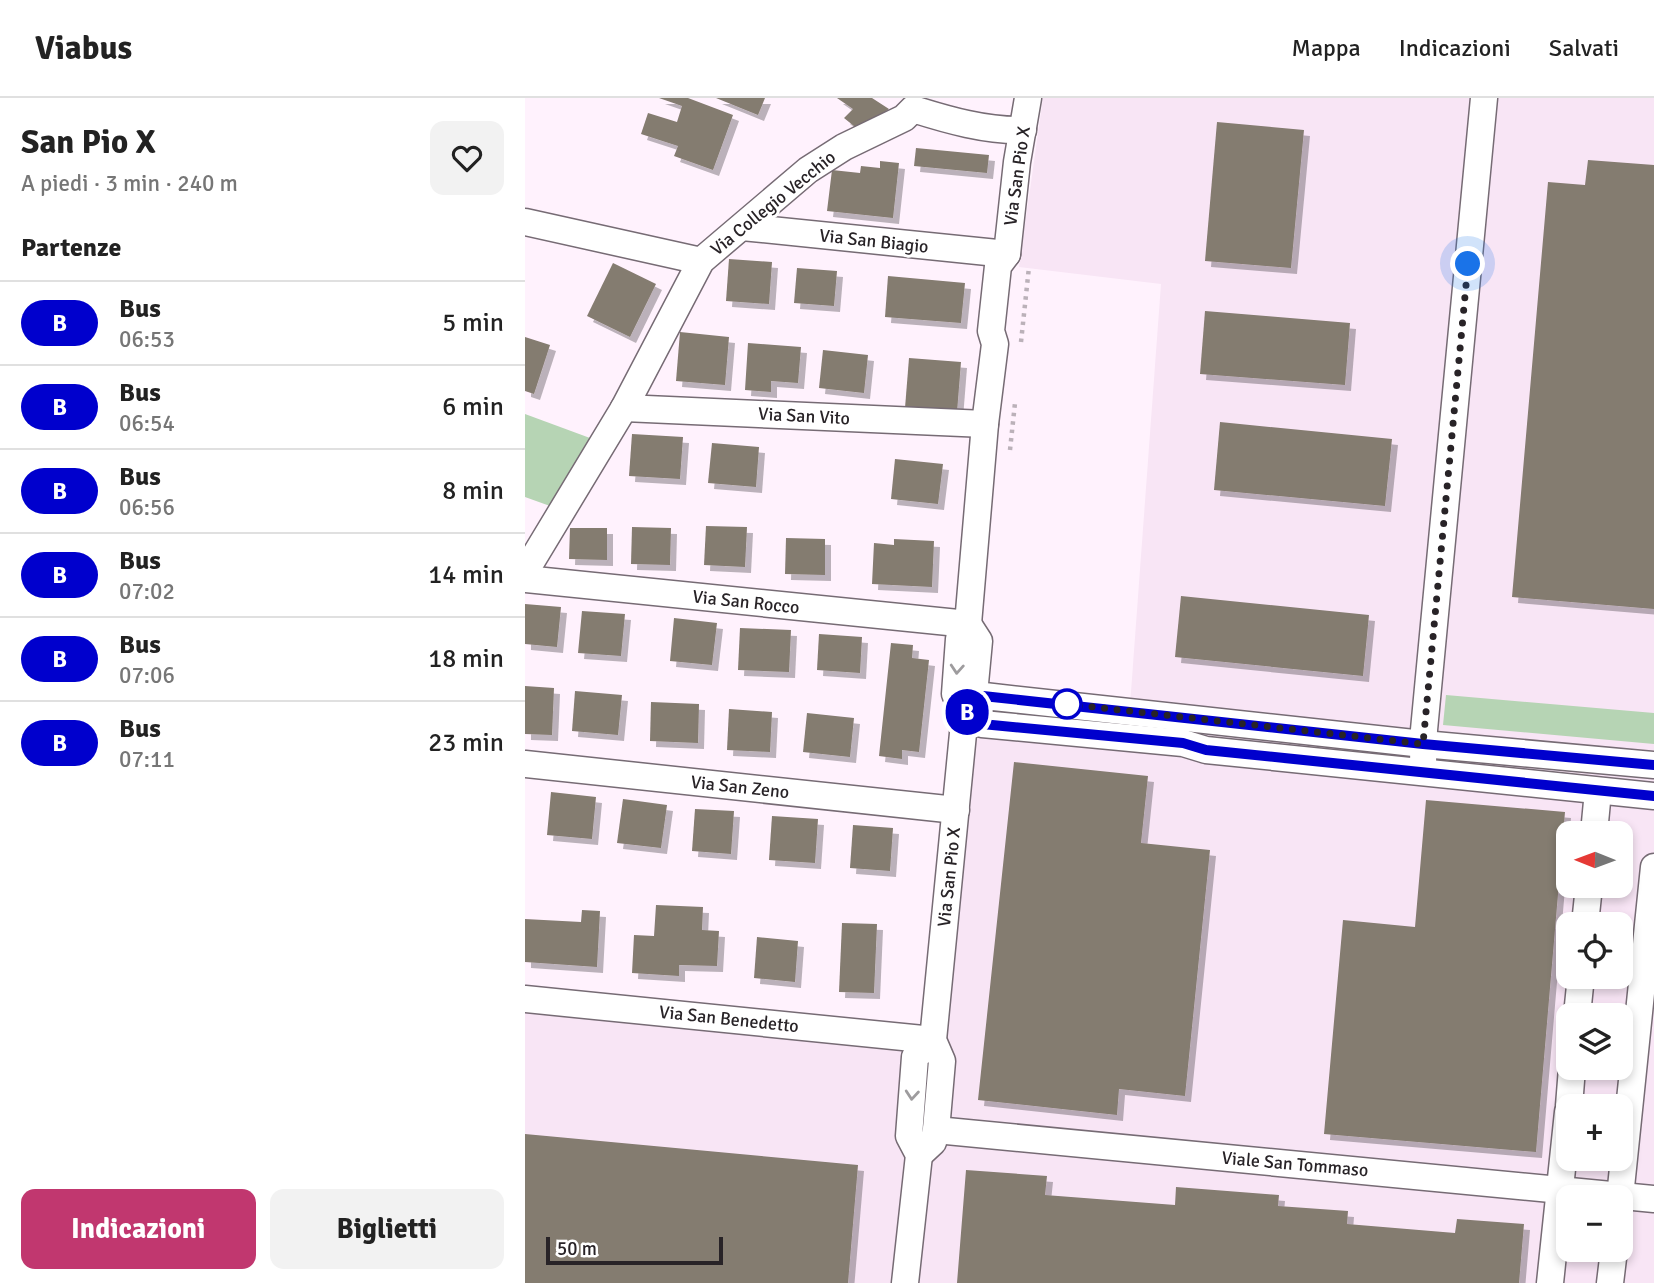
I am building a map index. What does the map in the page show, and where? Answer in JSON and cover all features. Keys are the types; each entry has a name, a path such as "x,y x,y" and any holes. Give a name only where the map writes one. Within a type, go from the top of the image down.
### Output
{"street":[{"name":"Via San Pio X","path":"919,1155 933,1142 936,1130 942,1061 933,1040 965,713 975,694 979,641 968,624 985,424 1008,346 1018,260 1017,162 1028,98"},
{"path":"1422,773 1484,98"},
{"name":"Via Collegio Vecchio","path":"525,572 624,408 701,261 808,170 844,147 904,118 906,103 940,118 1004,131 1023,130"},
{"path":"525,222 701,261"},
{"name":"Via San Biagio","path":"742,227 1018,260"},
{"name":"Via San Vito","path":"624,408 985,424"},
{"name":"Via San Rocco","path":"525,579 968,624"},
{"path":"1654,765 1423,744 983,696 965,713 982,724 1183,743 1206,750 1654,796"},
{"name":"Via San Zeno","path":"525,764 956,810"},
{"path":"1595,821 1598,791"},
{"path":"1621,1185 1654,867"},
{"name":"Via San Benedetto","path":"525,999 933,1040"},
{"name":"Via San Pio X","path":"904,1282 919,1155 909,1136 915,1057 933,1040"},
{"name":"Viale San Tommaso","path":"936,1130 1556,1189"},
{"name":"Viale San Tommaso","path":"1633,1197 1654,1199"},
{"path":"1550,1283 1556,1232"},
{"path":"1611,1283 1613,1262"}],"path":[{"path":"1008,346 1018,260"},
{"path":"1009,457 1015,402"}],"shaded area":[{"path":"1043,98 1654,98 1654,1283 525,1283 525,999 943,1040 977,706 1129,719 1161,284 1019,267"}],"green space":[{"path":"525,414 590,438 550,506 525,497"},
{"path":"1446,695 1654,713 1654,744 1443,725"}],"building":[{"path":"659,98 688,98 733,115 713,170 674,156 678,146 641,134 648,113 677,122 682,106"},
{"path":"716,98 765,98 758,115"},
{"path":"837,98 872,98 889,109 859,130 844,118 853,109"},
{"path":"1217,122 1304,130 1291,268 1205,261"},
{"path":"916,148 989,155 987,173 914,166"},
{"path":"1588,160 1654,165 1654,609 1512,597 1548,182 1585,185"},
{"path":"880,161 899,163 893,218 827,211 832,170 860,173 861,166 880,168"},
{"path":"729,259 772,262 769,304 726,301"},
{"path":"613,263 656,284 630,337 587,316"},
{"path":"797,268 837,271 834,306 794,303"},
{"path":"888,276 965,283 961,323 885,317"},
{"path":"1205,311 1350,323 1345,385 1200,374"},
{"path":"680,332 729,337 725,385 676,381"},
{"path":"525,337 550,345 534,394 525,391"},
{"path":"748,343 801,347 798,383 771,381 771,392 745,390"},
{"path":"823,350 868,355 864,393 819,388"},
{"path":"909,358 961,362 957,412 905,408"},
{"path":"1220,422 1392,439 1385,506 1214,490"},
{"path":"632,434 683,437 680,479 629,476"},
{"path":"712,443 759,447 756,487 708,483"},
{"path":"895,459 943,464 938,504 891,499"},
{"path":"706,526 747,527 745,567 704,565"},
{"path":"632,527 671,528 670,565 631,564"},
{"path":"570,528 607,528 607,560 569,559"},
{"path":"786,538 825,539 825,575 785,574"},
{"path":"894,539 934,541 932,587 872,584 874,543 894,545"},
{"path":"1181,596 1369,615 1363,676 1175,657"},
{"path":"525,604 561,607 557,647 525,644"},
{"path":"582,611 625,614 621,656 578,653"},
{"path":"674,618 717,623 712,665 670,661"},
{"path":"740,628 791,630 789,672 738,670"},
{"path":"819,634 862,637 860,673 817,670"},
{"path":"891,643 913,645 912,658 929,660 919,752 902,750 902,759 879,756"},
{"path":"525,686 554,688 552,735 525,734"},
{"path":"575,691 622,695 618,735 572,731"},
{"path":"651,702 699,704 698,743 650,741"},
{"path":"729,709 772,712 770,752 727,750"},
{"path":"807,713 854,718 850,757 803,752"},
{"path":"1014,762 1148,776 1141,843 1210,850 1185,1096 1119,1089 1117,1115 978,1100"},
{"path":"551,792 596,797 592,839 547,835"},
{"path":"623,799 667,805 661,848 617,843"},
{"path":"1426,800 1565,812 1564,821 1556,821 1558,898 1536,1152 1324,1134 1343,920 1415,927"},
{"path":"695,809 734,811 731,854 692,851"},
{"path":"772,816 818,819 815,863 769,860"},
{"path":"853,825 893,828 890,871 850,868"},
{"path":"656,905 703,907 702,930 719,931 717,966 679,965 679,976 632,973 634,935 654,936"},
{"path":"582,910 600,911 597,967 525,962 525,919 581,922"},
{"path":"842,923 877,924 874,993 839,992"},
{"path":"757,937 798,941 795,982 754,978"},
{"path":"525,1134 858,1165 848,1283 525,1283"},
{"path":"966,1170 1047,1176 1045,1195 1175,1205 1176,1187 1279,1195 1278,1206 1348,1211 1347,1224 1455,1233 1457,1219 1524,1224 1519,1283 957,1283"}],"bus line":[{"name":"B","path":"1654,765 1423,744 983,696 965,713 982,724 1183,743 1206,750 1654,796"}],"route":[{"path":"1067,704 1423,744 1468,264"}]}
